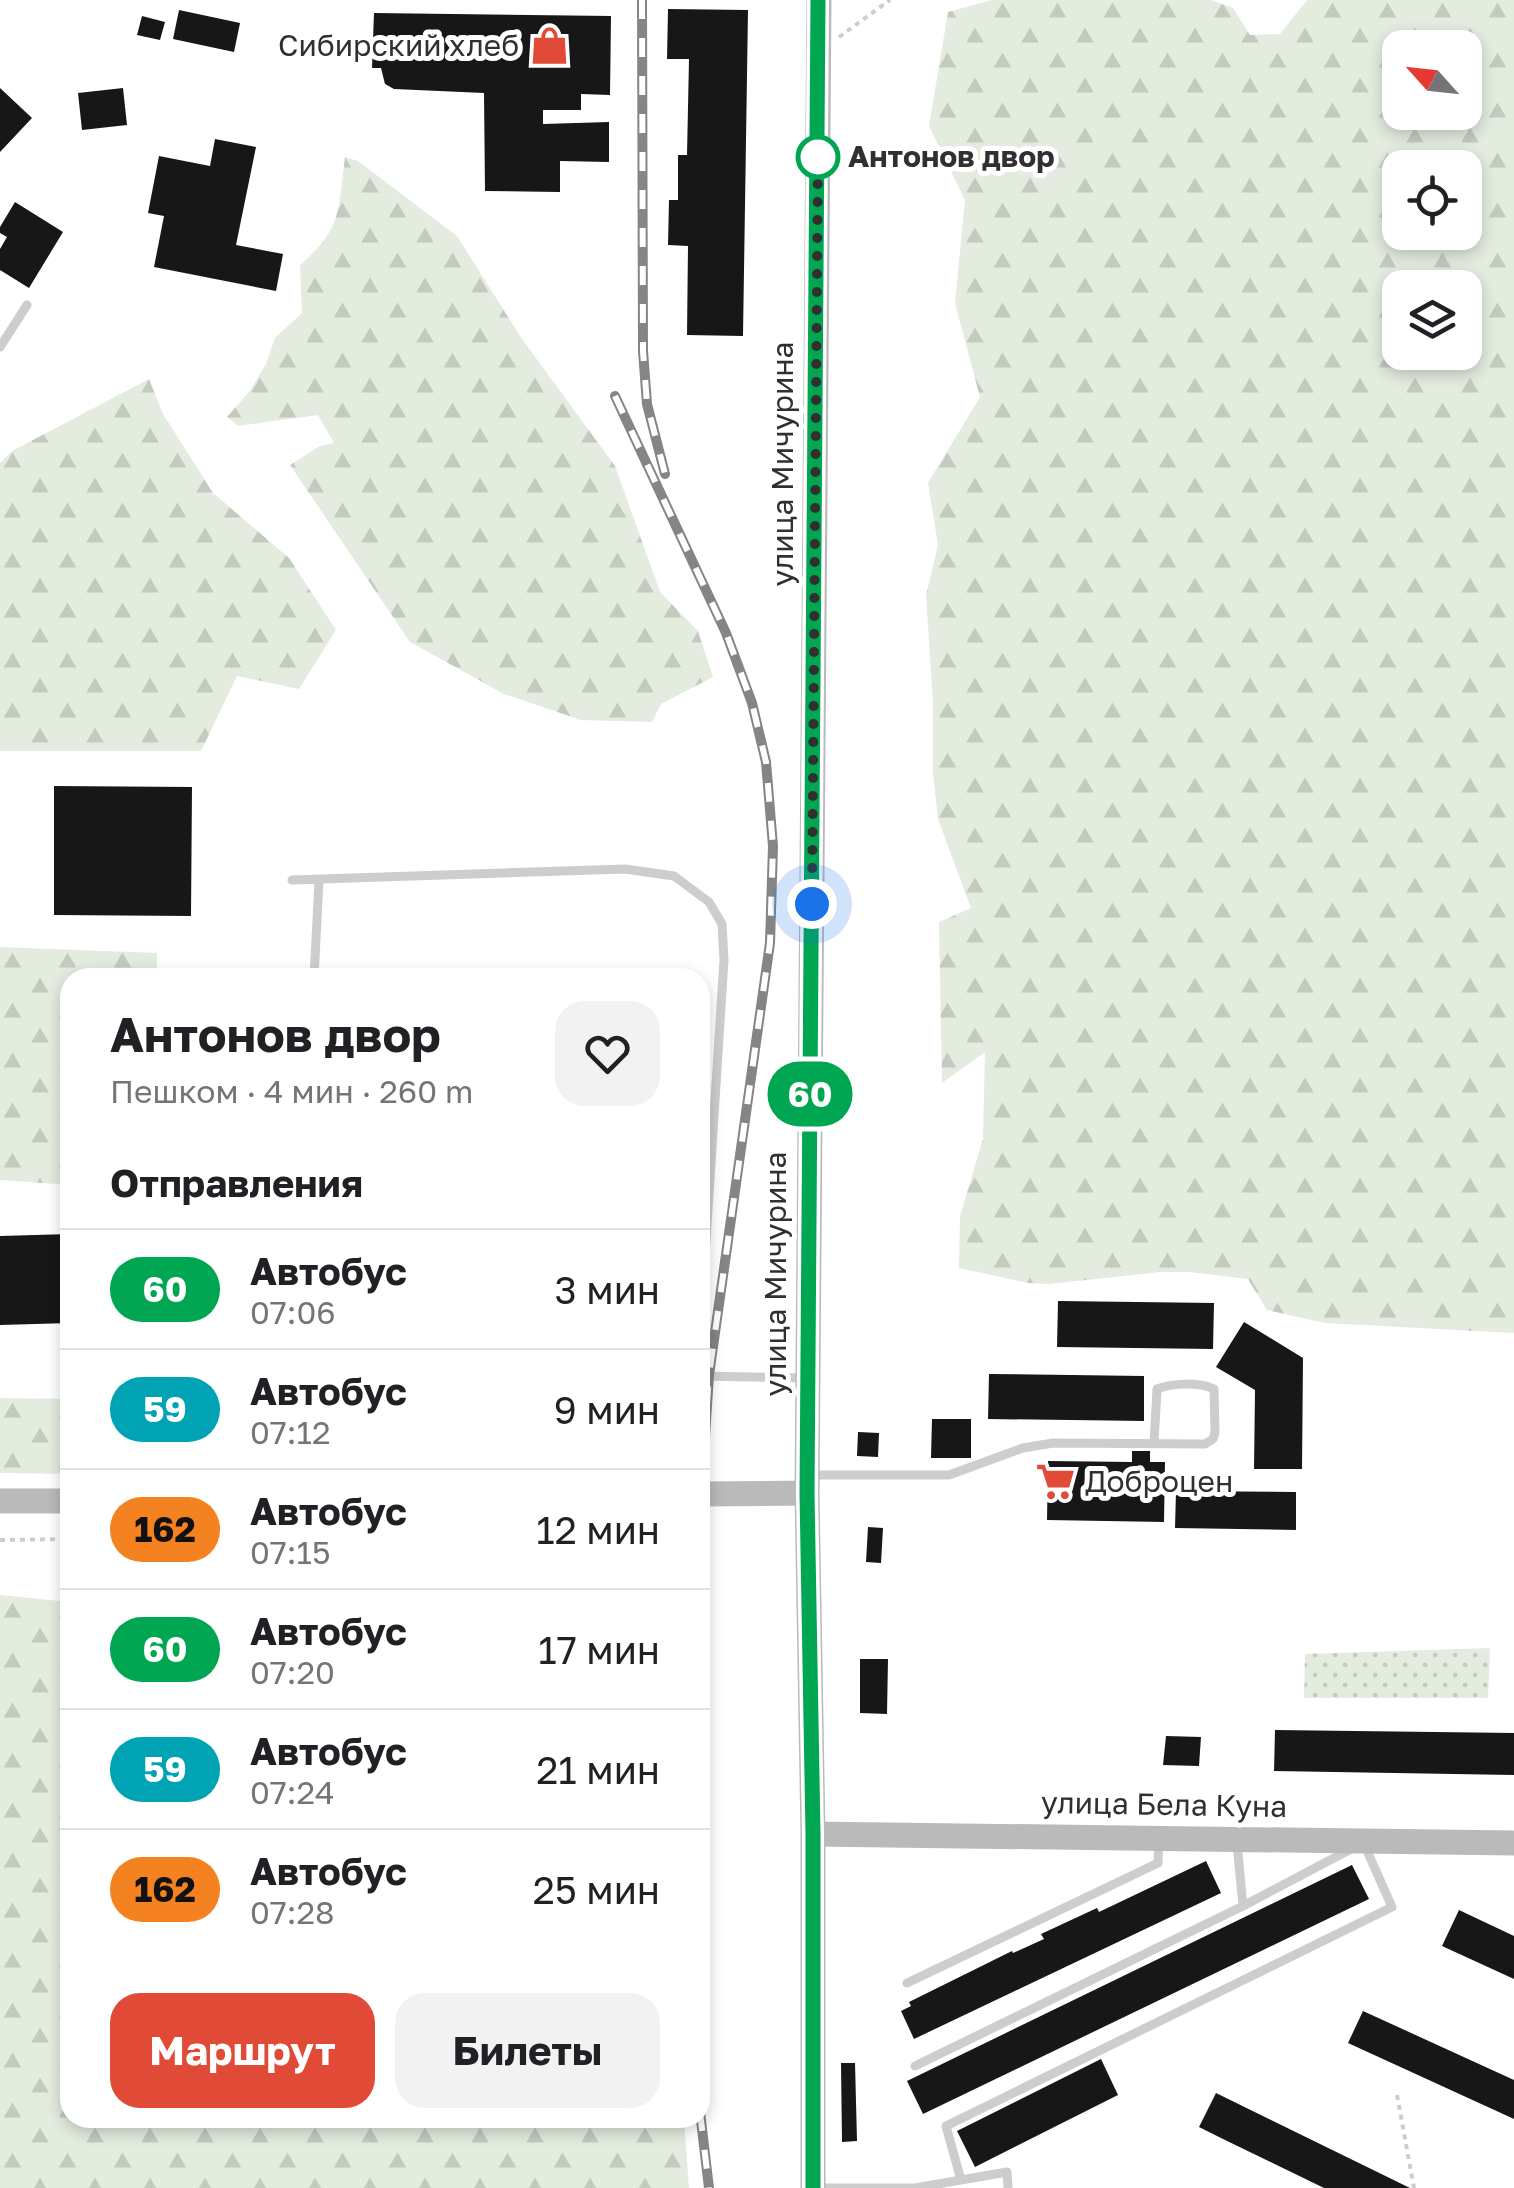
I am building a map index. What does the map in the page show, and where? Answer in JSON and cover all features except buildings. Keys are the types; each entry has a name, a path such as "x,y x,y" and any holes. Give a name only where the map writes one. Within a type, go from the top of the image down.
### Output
{"main road":[{"name":"улица Мичурина","path":"813,2188 813,1834 807,1484 818,0"},
{"path":"710,1493 807,1484"},
{"path":"0,1501 60,1501"},
{"name":"улица Бела Куна","path":"813,1834 1514,1843"}],"lane":[{"path":"0,347 27,304"},
{"path":"292,880 625,868 674,876 709,902 722,924 724,960 710,1178"},
{"path":"315,968 319,881"},
{"path":"710,1376 808,1378"},
{"path":"807,1484 958,1474 1040,1444 1205,1444 1214,1439 1214,1389 1167,1385 1157,1388 1154,1443"},
{"path":"906,1983 1158,1863 1159,1836"},
{"path":"1236,1837 1243,1906"},
{"path":"915,2066 1364,1843 1392,1907 946,2126 961,2180"},
{"path":"813,2188 916,2188 1007,2172 1008,2188"}],"path":[{"path":"819,52 890,0"},
{"path":"0,1540 60,1539"},
{"path":"1397,2095 1414,2188"}],"green space":[{"path":"992,0 1211,0 1233,8 1250,35 1280,34 1307,0 1514,0 1514,1333 1325,1323 1267,1310 1248,1279 1189,1272 1049,1284 959,1268 960,1216 983,1139 985,1052 942,1083 939,922 971,908 938,819 933,774 926,595 938,545 928,483 980,397 955,303 965,200 929,126 948,12"},
{"path":"345,157 358,161 457,236 522,339 615,466 660,592 698,631 713,677 661,704 652,722 581,720 504,694 410,642 290,465 320,446 334,443 318,415 238,426 227,417 249,392 266,364 275,338 302,313 300,265 324,240 336,217"},
{"path":"149,379 163,414 213,493 289,558 336,630 299,689 237,676 201,751 0,751 0,463 12,451"},
{"path":"0,947 157,953 157,968 60,968 60,1184 0,1180"},
{"path":"0,1398 60,1399 60,1474 0,1473"},
{"path":"0,1595 60,1601 60,2128 685,2128 689,2188 0,2188"},
{"path":"1490,1648 1488,1698 1304,1698 1305,1654"}],"railway":[{"path":"642,0 643,351 647,404 665,474"},
{"path":"615,396 726,633 752,703 766,762 773,846 770,943 710,1368"},
{"path":"702,2128 709,2188"}],"bus line":[{"name":"60","path":"813,2188 813,1834 807,1493 818,0"}],"place":[{"name":"Сибирский хлеб","path":"549,46"},
{"name":"Антонов двор","path":"818,157"},
{"name":"Доброцен","path":"1055,1482"}],"route":[{"path":"812,904 818,153 818,157"}]}
